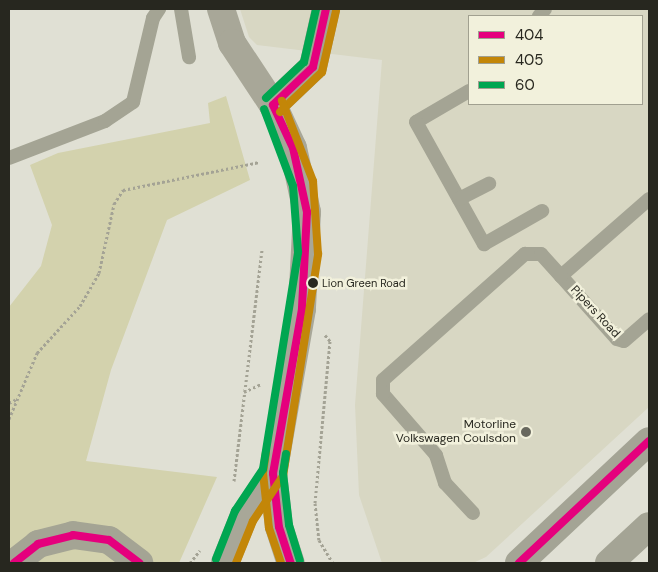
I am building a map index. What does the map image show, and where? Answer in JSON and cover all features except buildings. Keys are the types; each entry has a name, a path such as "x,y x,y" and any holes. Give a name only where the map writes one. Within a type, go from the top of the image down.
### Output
{"highway":[{"path":"519,563 649,441"},
{"path":"609,563 649,526"}],"main road":[{"path":"221,9 232,42 273,105 303,184 308,244 292,370 273,472 279,527 291,563"},
{"path":"225,563 244,516 273,472"}],"street":[{"path":"273,105 313,67 326,9"},
{"path":"14,563 38,544 73,535 109,540 139,563"}],"lane":[{"path":"9,158 105,121 133,102 159,9"},
{"path":"181,9 189,56"},
{"path":"468,93 416,122 484,244 542,211"},
{"path":"459,199 489,184"},
{"name":"Pipers Road","path":"649,199 562,276 617,339 624,341 649,319"},
{"path":"473,513 445,483 436,455 383,394 383,380 525,254 541,254 562,276"}],"path":[{"path":"9,419 37,353 80,306 99,273 110,218 123,190 259,162"},
{"path":"230,492 239,466 244,393 262,248"},
{"path":"330,341 316,504 319,540 333,563"},
{"path":"9,403 18,399"},
{"path":"190,563 204,547"}],"shaded area":[{"path":"240,9 649,9 649,407 486,557 473,563 382,563 359,495 355,405 382,60 257,45 249,37"}],"green space":[{"path":"226,96 250,180 167,220 111,370 86,461 217,477 179,563 9,563 9,307 41,266 52,225 30,165 58,153 210,123 208,103"}],"transit line":[{"name":"60","path":"266,98 304,62 316,9"},
{"name":"404","path":"273,105 313,67 326,9"},
{"name":"405","path":"280,112 322,72 336,11"},
{"name":"405","path":"236,563 253,521 283,476 318,254 313,181 282,101"},
{"name":"404","path":"273,105 293,148 307,212 302,309 273,473 279,527 291,563"},
{"name":"60","path":"216,559 235,511 263,469 298,252 293,186 264,109"},
{"name":"404","path":"519,563 649,441"},
{"name":"405","path":"266,452 263,473 269,528 281,563"},
{"name":"60","path":"286,454 283,473 289,525 300,560"},
{"name":"404","path":"14,563 38,544 73,535 109,540 139,563"}],"place":[{"name":"Lion Green Road","path":"313,283"},
{"name":"Motorline Volkswagen Coulsdon","path":"526,432"}]}
